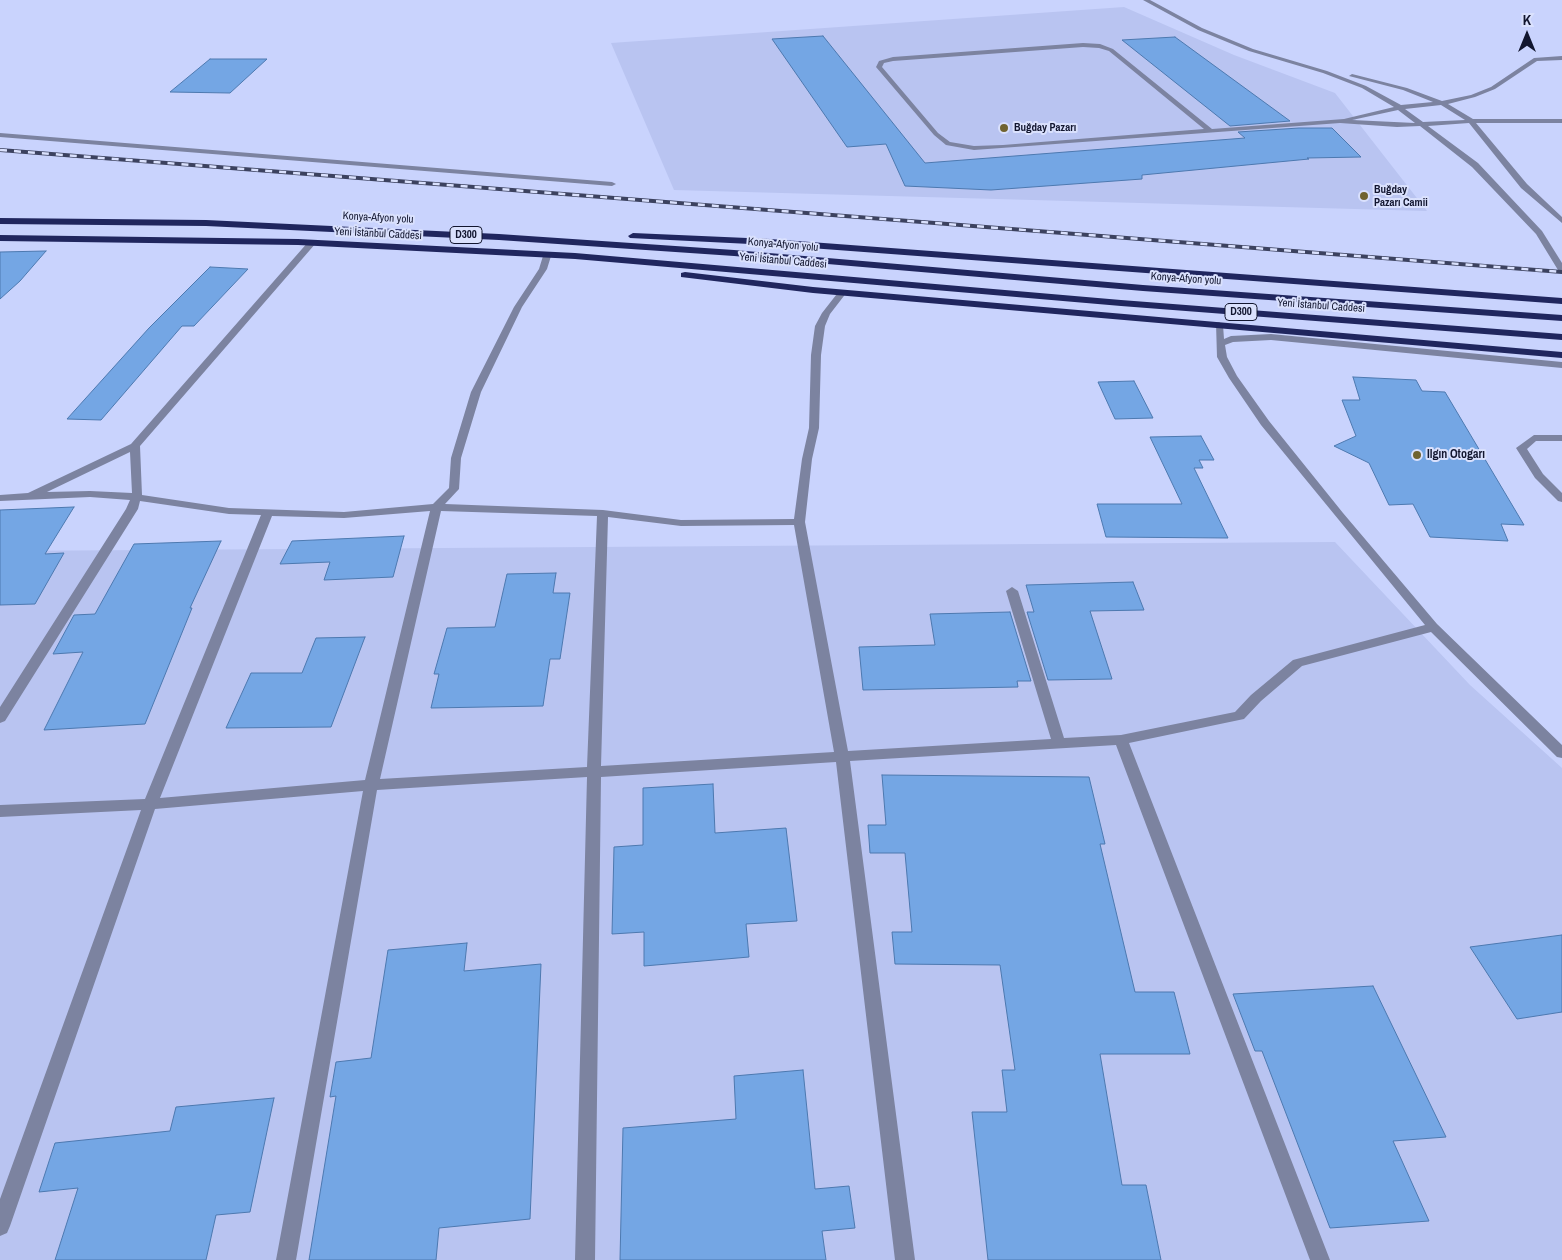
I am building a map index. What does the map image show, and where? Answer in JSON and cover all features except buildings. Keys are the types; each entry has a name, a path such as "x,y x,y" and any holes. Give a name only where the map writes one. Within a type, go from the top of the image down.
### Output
{"highway":[{"name":"Konya-Afyon yolu","path":"0,221 206,223 499,237 734,253 1152,289 1562,318"},
{"path":"499,237 586,235 770,242 1562,302"},
{"name":"Yeni İstanbul Caddesi","path":"0,238 312,243 585,257 1562,337"},
{"path":"548,256 567,263 843,292 1562,356"}],"street":[{"path":"1146,0 1200,29 1243,46 1325,72 1364,87 1400,108 1475,165 1538,233 1562,270"},
{"path":"1210,131 1111,50 1100,46 1083,45 893,59 880,62 879,67 936,134 948,144 974,148 1004,147 1340,121 1400,108 1442,103 1473,96 1493,88 1536,59 1562,58"},
{"path":"1325,72 1354,76 1397,87 1442,103 1471,121 1524,186 1562,221"},
{"path":"1340,121 1374,124 1562,121"},
{"path":"0,135 612,184"},
{"path":"30,496 135,446 312,243"},
{"path":"286,1260 371,785 436,507 454,489 456,458 476,392 513,316 543,270 548,256"},
{"path":"843,292 826,313 820,326 816,355 814,428 806,459 806,482 799,522 842,756 906,1260"},
{"path":"1219,325 1222,357 1232,376 1264,423 1433,627 1562,753"},
{"path":"1220,344 1231,339 1271,337 1562,365"},
{"path":"1562,438 1534,438 1522,448 1539,476 1562,499"},
{"path":"0,718 132,509 138,491 135,446"},
{"path":"0,498 90,494 136,497 229,511 344,515 436,507 474,510 604,513 681,523 799,522"},
{"path":"0,1226 150,804 268,512"},
{"path":"585,1260 594,773 604,513"},
{"path":"1012,591 1059,743"},
{"path":"0,810 150,804 371,785 1121,740 1239,716 1256,698 1298,663 1433,627"},
{"path":"1121,740 1320,1260"}],"shaded area":[{"name":"Buğday Pazarı","path":"1124,7 1234,55 1335,93 1427,211 674,190 611,43"},
{"path":"1335,542 1470,685 1562,768 1562,1260 0,1260 0,551"}],"railway":[{"path":"0,150 1562,272"}],"place":[{"name":"Buğday Pazarı","path":"1004,128"},
{"name":"Buğday Pazarı Camii","path":"1364,196"},
{"name":"Ilgın Otogarı","path":"1417,455"}]}
